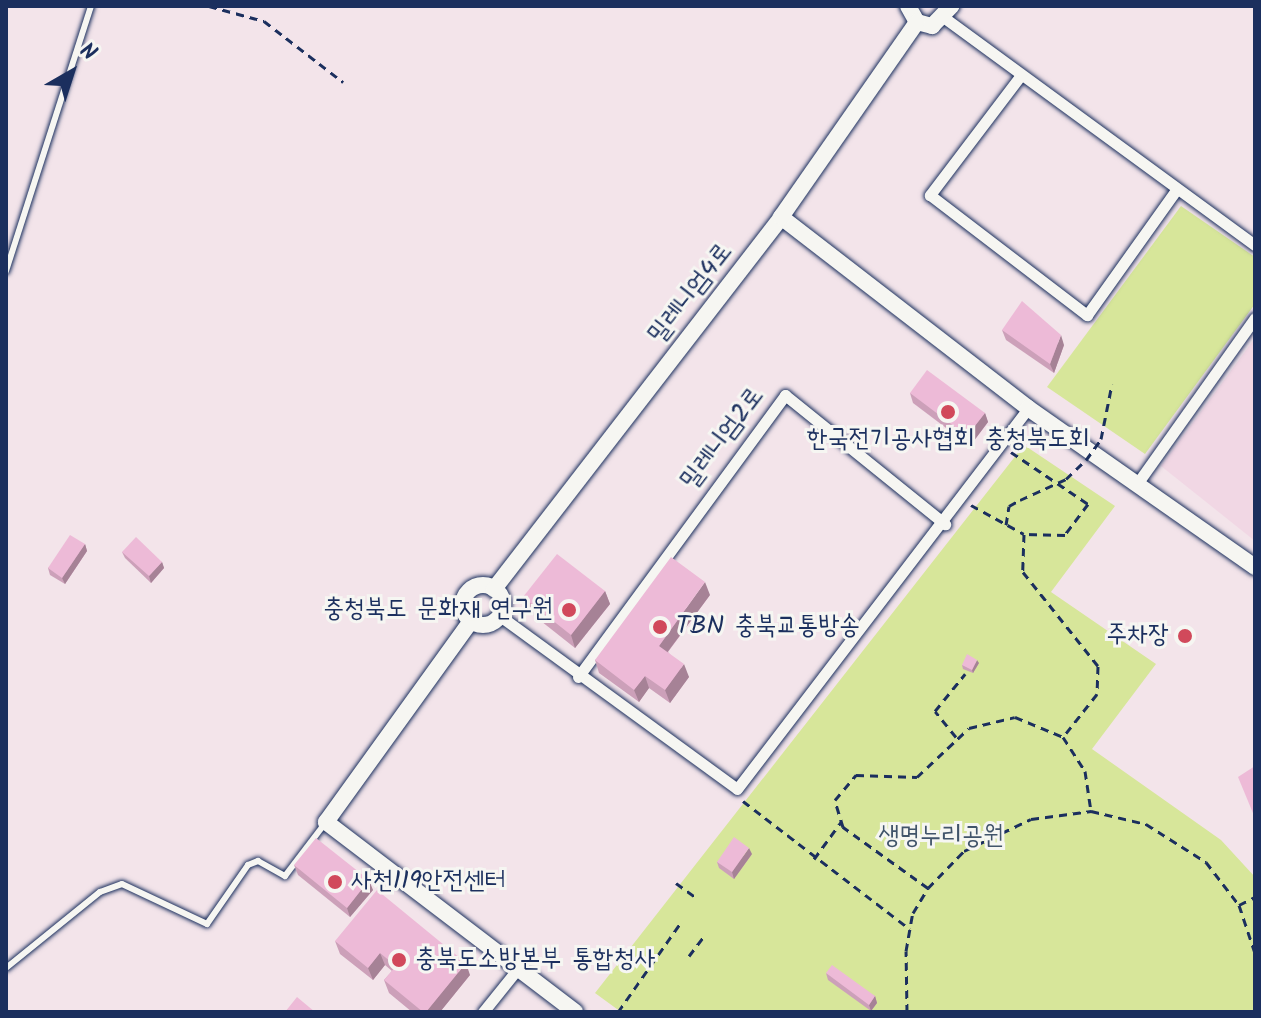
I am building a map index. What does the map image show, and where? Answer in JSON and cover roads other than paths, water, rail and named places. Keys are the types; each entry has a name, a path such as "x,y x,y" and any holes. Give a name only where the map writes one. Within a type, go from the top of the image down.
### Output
{"street":[{"path":"908,6 917,22 932,26 949,12 1021,75 1255,245"},
{"name":"밀레니엄4로","path":"494,589 781,217 917,22"},
{"path":"1021,75 930,195 1087,315 1177,189"},
{"path":"781,217 1028,408 1139,481 1255,567"},
{"path":"1139,481 1255,318"},
{"name":"밀레니엄2로","path":"578,677 785,395 945,524"},
{"path":"500,616 483,625 471,621 463,604 468,592 494,589 500,616 578,677 727,789 746,784 945,524 1028,408"},
{"path":"471,621 326,822 516,971 575,1012"},
{"path":"483,1012 516,971"}],"lane":[{"path":"6,271 91,6"},
{"path":"6,968 100,892 122,884 207,924 248,865 258,861 285,876 326,822"}],"place":[{"name":"한국전기공사협회 충청북도회","path":"948,412"},
{"name":"충청북도 문화재 연구원","path":"569,610"},
{"name":"TBN 충북교통방송","path":"660,627"},
{"name":"주차장","path":"1185,636"},
{"name":"사천119안전센터","path":"335,882"},
{"name":"충북도소방본부 통합청사","path":"399,960"}],"park label":[{"name":"생명누리공원","path":"941,837"}]}
